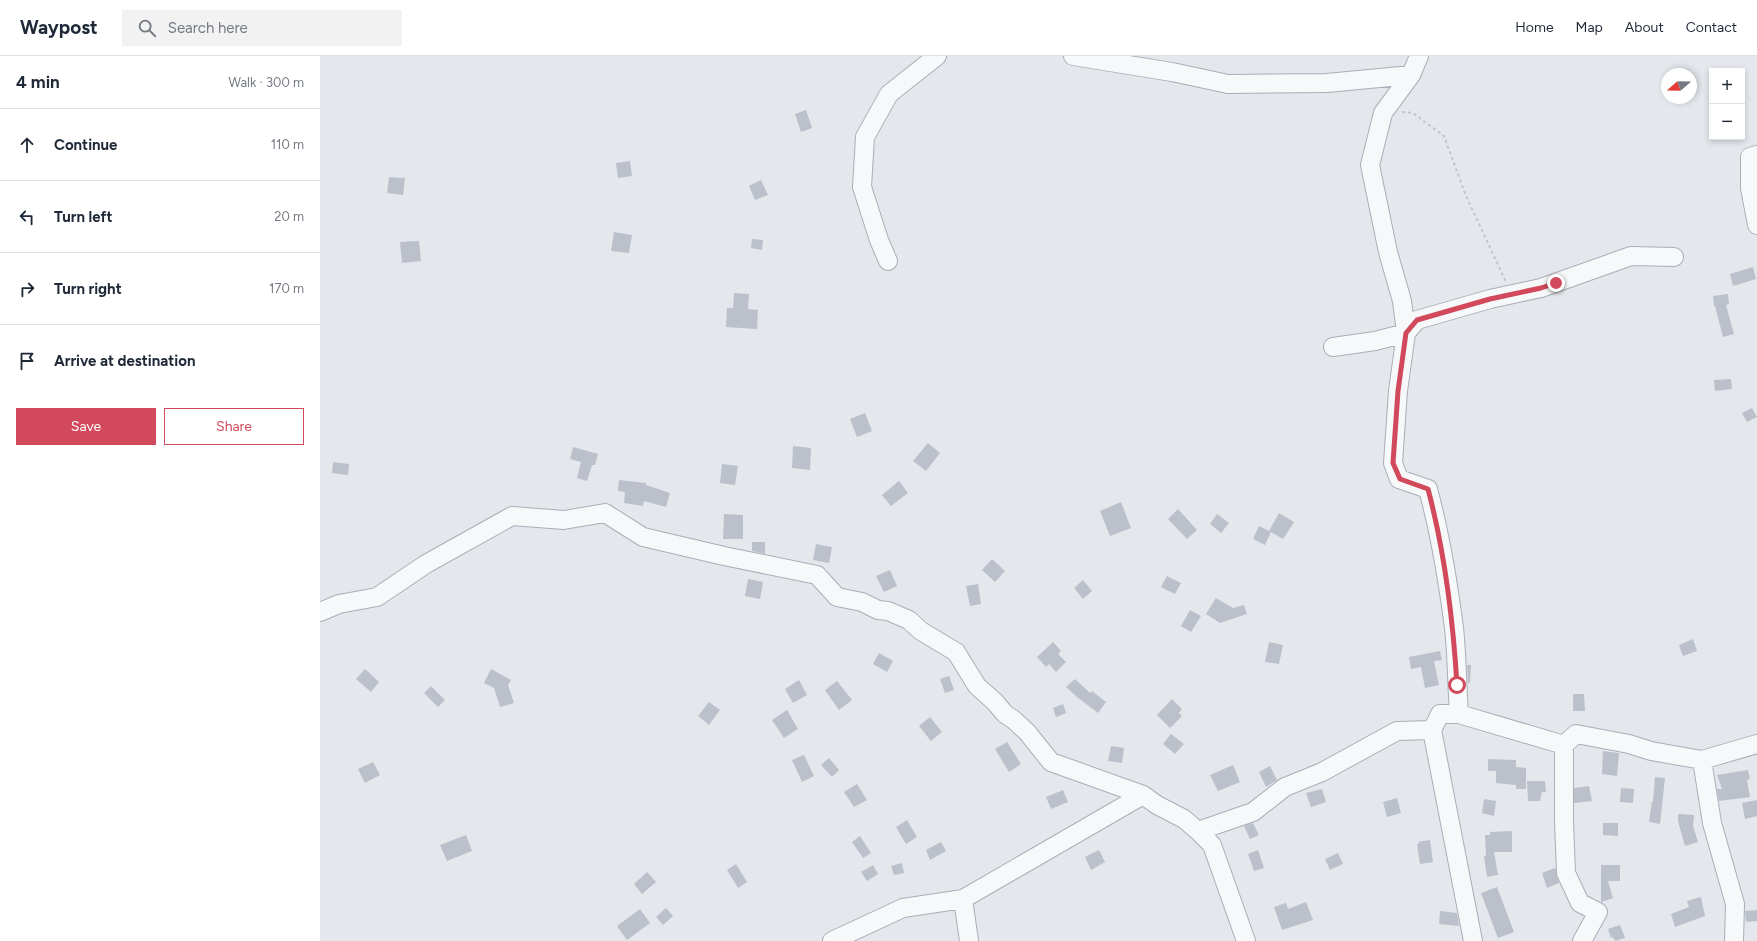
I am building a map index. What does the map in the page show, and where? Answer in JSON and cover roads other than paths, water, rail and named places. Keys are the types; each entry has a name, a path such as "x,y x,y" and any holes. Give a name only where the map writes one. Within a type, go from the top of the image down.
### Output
{"street":[{"path":"888,261 879,240 862,187 865,137 889,94 937,56"},
{"path":"1073,56 1172,72 1228,84 1328,83 1411,75"},
{"path":"1420,56 1411,75 1383,112 1370,165 1388,252 1402,301 1406,333 1398,391 1393,463 1400,479 1428,489 1439,538 1454,629 1459,714"},
{"path":"1757,155 1750,157 1750,188 1757,225"},
{"path":"1332,347 1375,341 1406,333 1417,320 1511,294 1541,288 1631,256 1674,257"},
{"path":"320,612 339,604 377,597 426,564 512,516 564,520 605,513 643,537 724,556 817,575 837,597 862,602 878,610 888,611 909,620 921,631 956,652 977,686 995,702 1005,714 1027,732 1051,762 1143,795 1157,805 1184,819 1198,830 1212,845 1246,941"},
{"path":"1473,941 1432,730 1440,714 1459,714 1564,745"},
{"path":"1198,830 1253,812 1286,787 1322,772 1398,731 1432,730"},
{"path":"1582,941 1598,912 1580,903 1566,873 1564,745 1576,734 1629,744 1650,751 1702,760 1757,744"},
{"path":"1702,760 1712,823 1735,904 1734,941"},
{"path":"832,941 903,908 963,899 1143,795"},
{"path":"963,899 969,941"}]}
